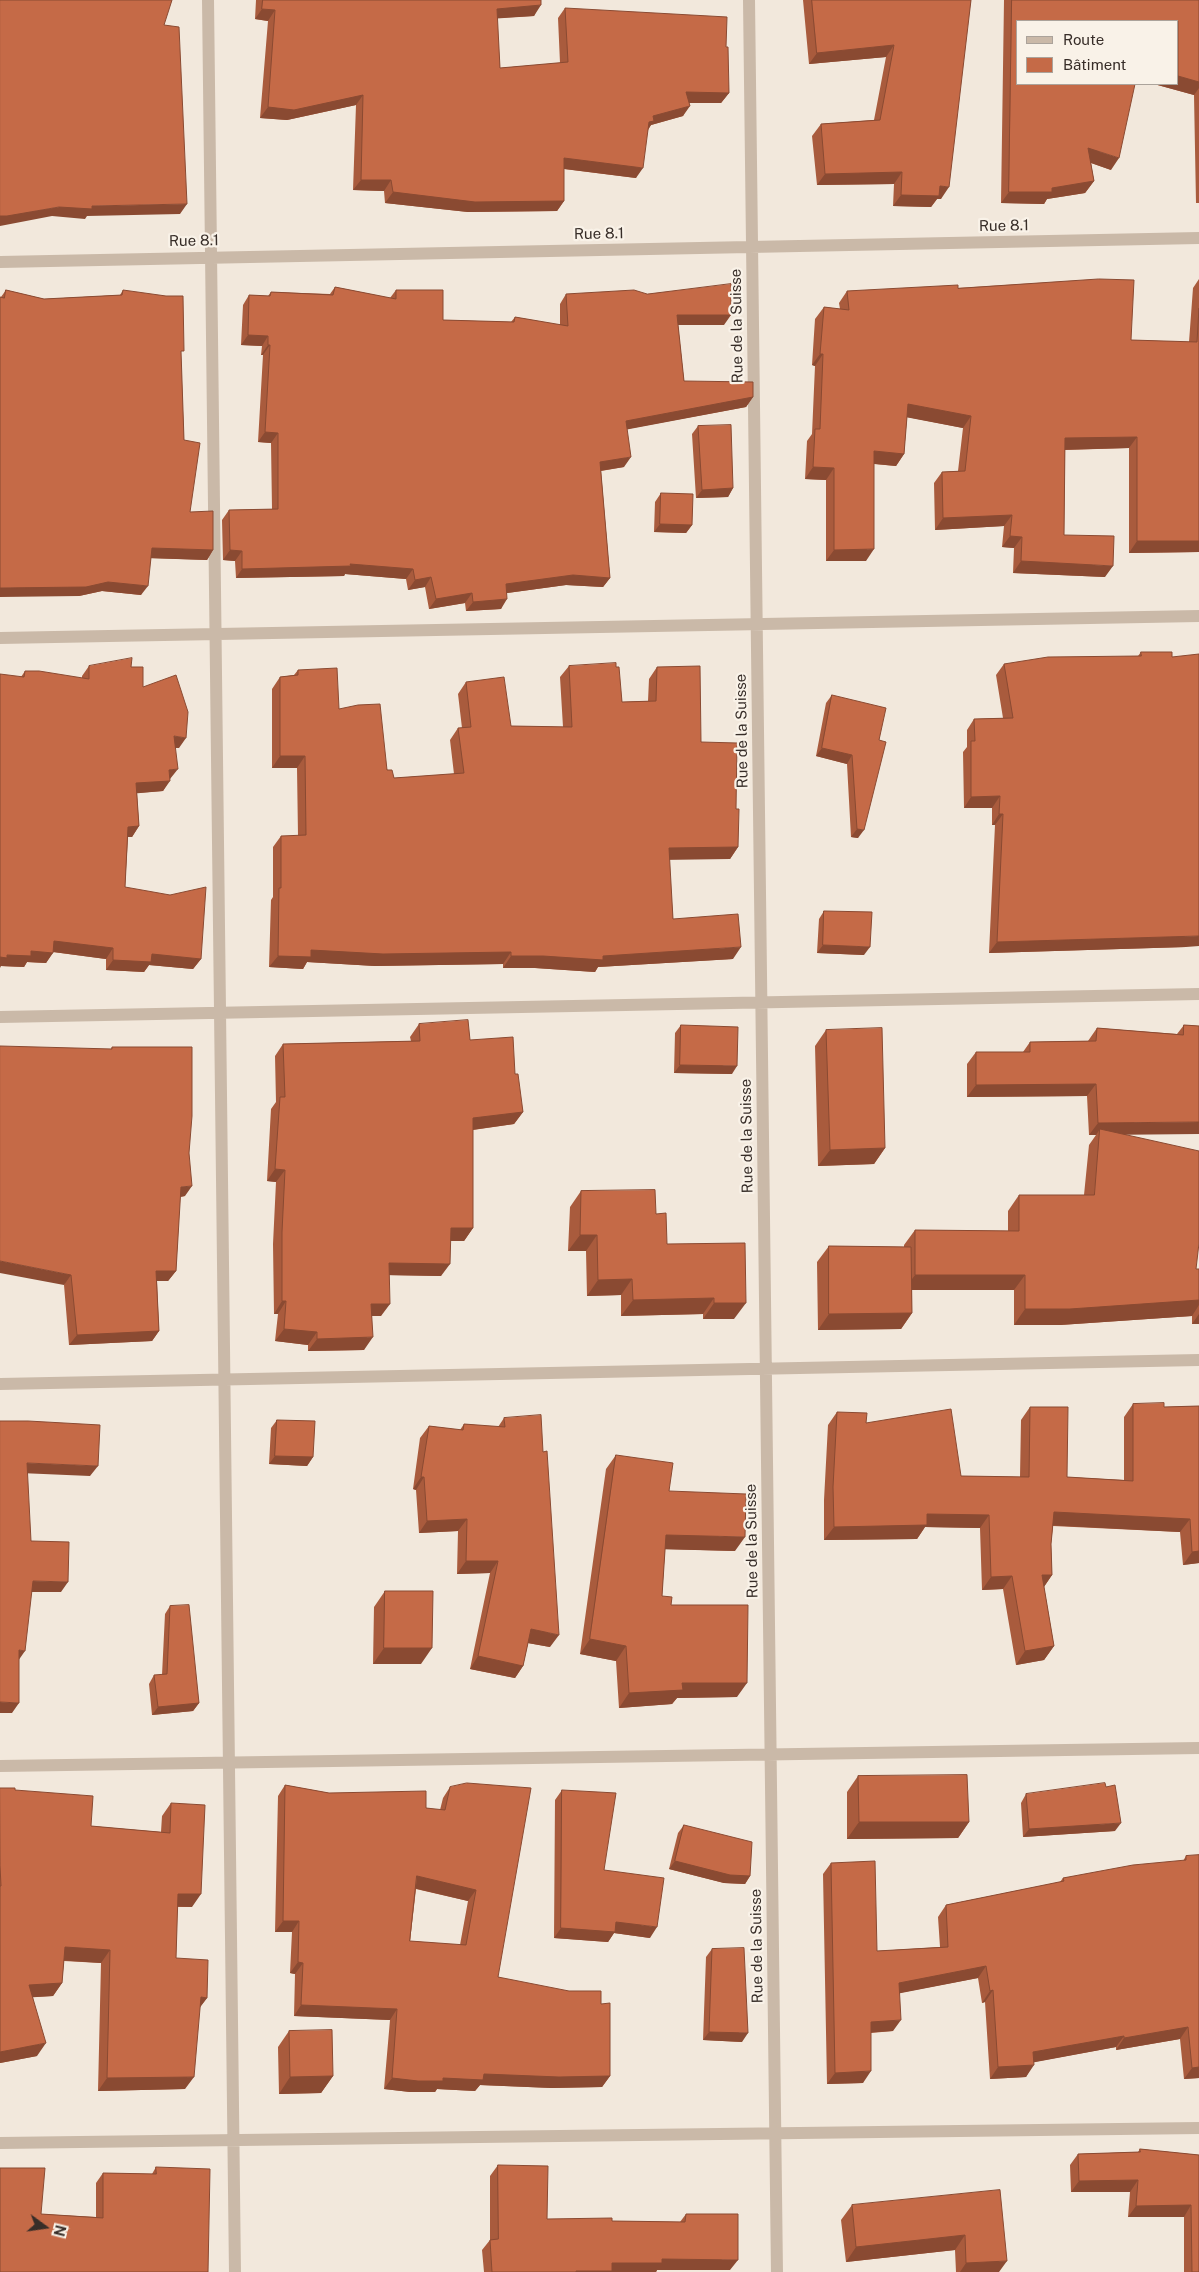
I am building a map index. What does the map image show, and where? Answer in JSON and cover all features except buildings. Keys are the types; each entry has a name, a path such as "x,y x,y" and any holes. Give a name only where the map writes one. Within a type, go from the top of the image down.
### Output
{"street":[{"path":"208,0 235,2272"},
{"name":"Rue de la Suisse","path":"749,0 777,2272"},
{"name":"Rue 8.1","path":"0,262 1199,238"},
{"path":"0,638 1199,616"},
{"path":"0,1017 1199,994"},
{"path":"0,1384 1199,1360"},
{"path":"0,1766 1199,1748"},
{"path":"0,2143 1199,2128"}]}
